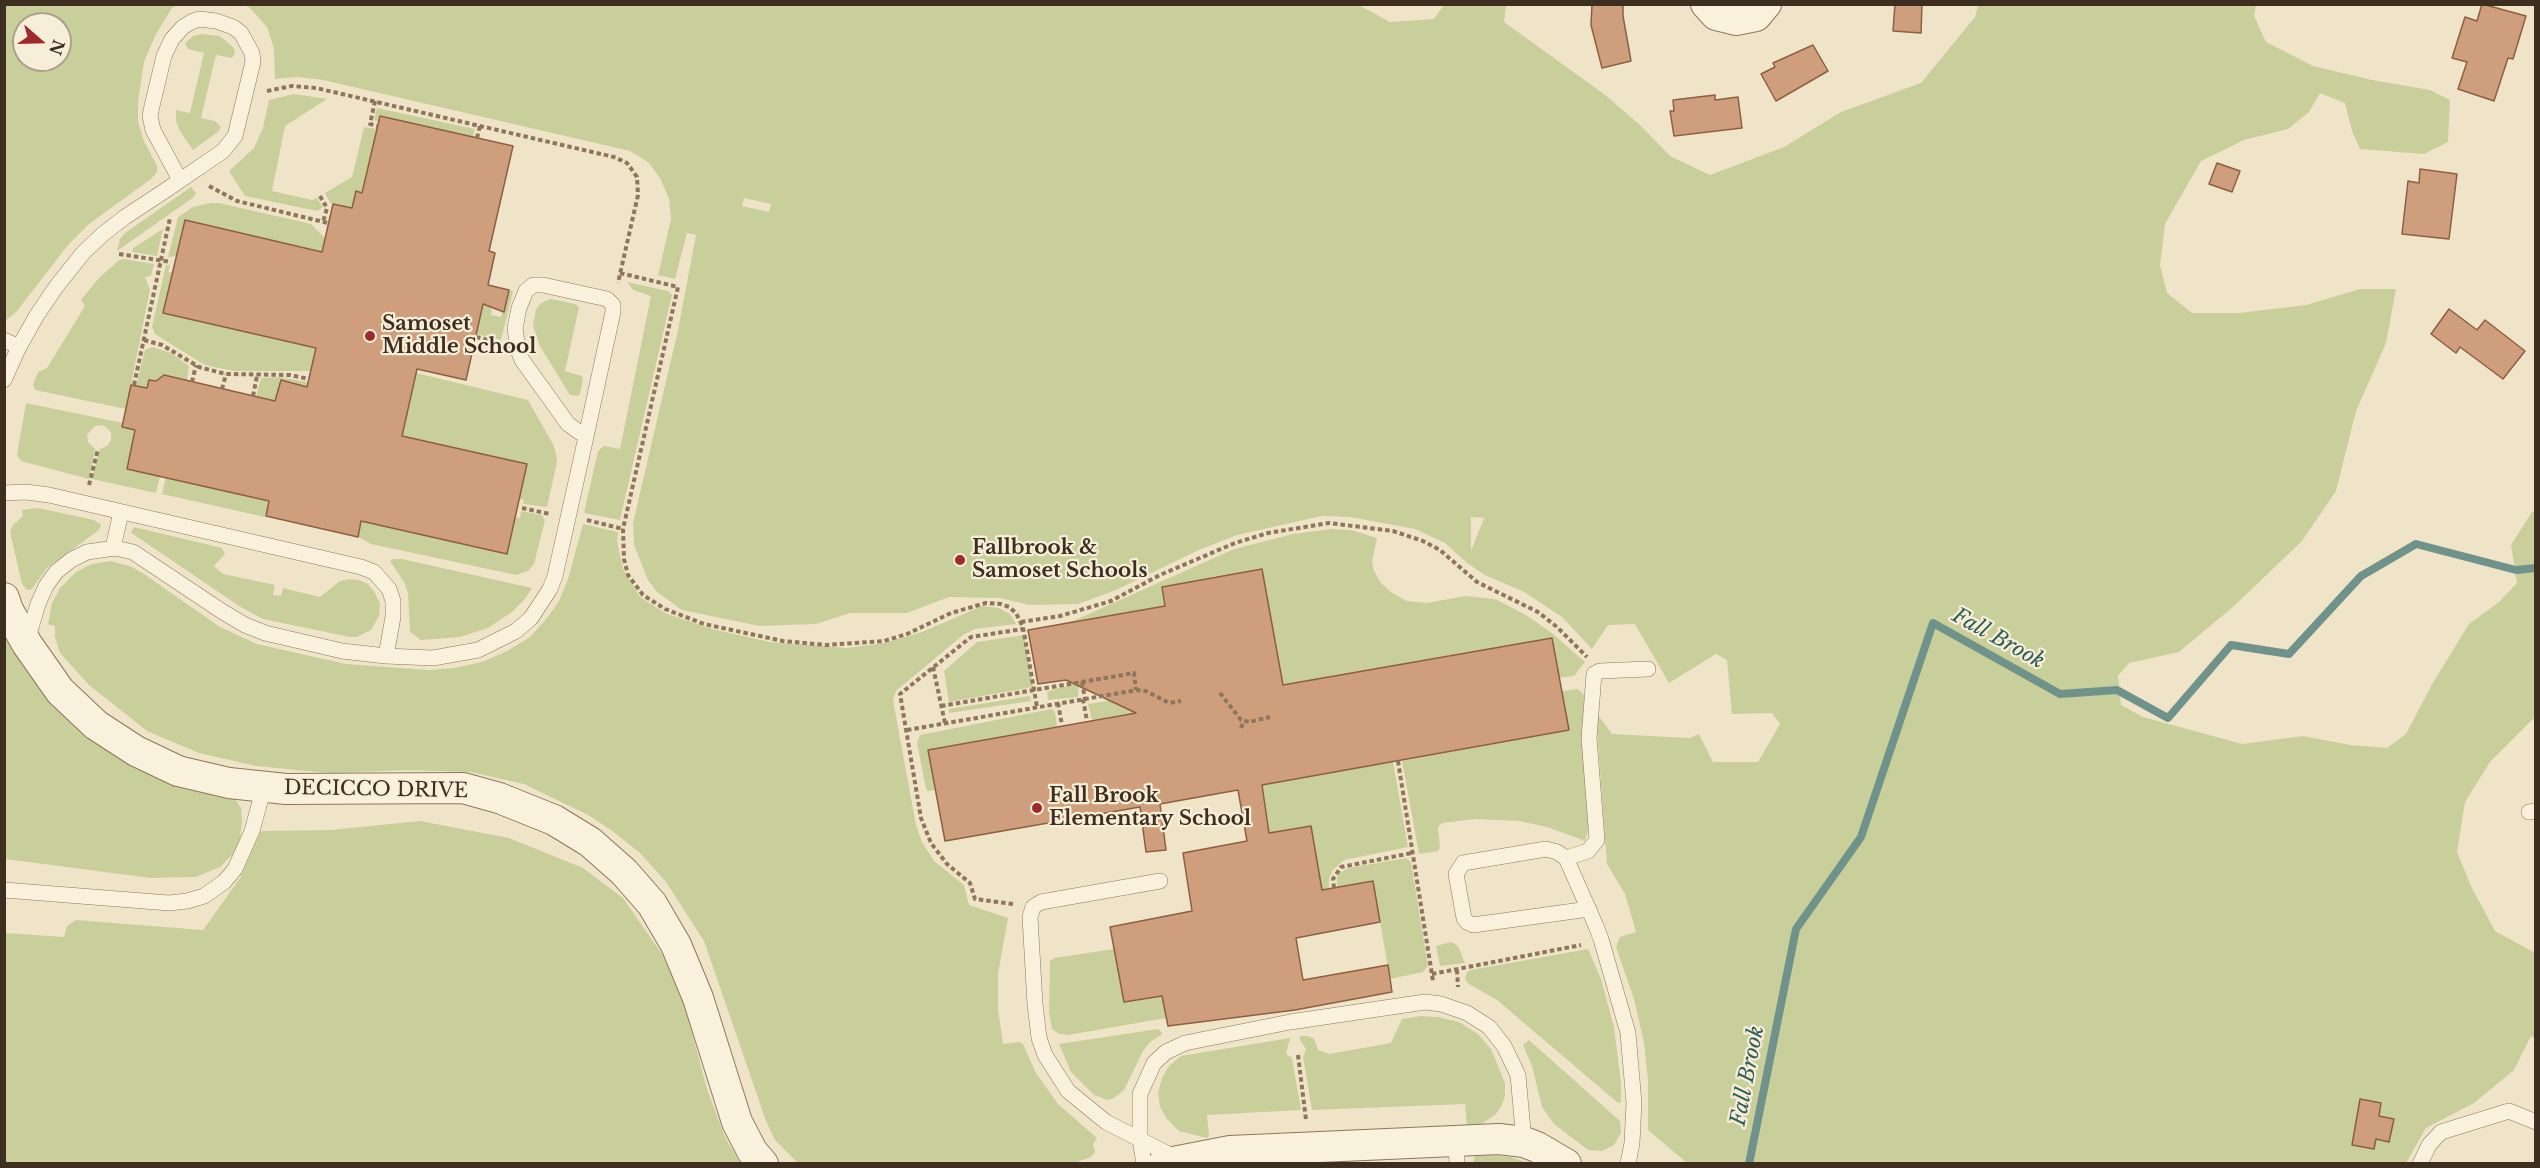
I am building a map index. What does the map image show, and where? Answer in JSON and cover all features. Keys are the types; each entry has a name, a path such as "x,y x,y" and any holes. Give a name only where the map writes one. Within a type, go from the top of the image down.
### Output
{"street":[{"path":"1706,4 1716,15 1736,20 1756,16 1766,4"},
{"name":"DECICCO DRIVE","path":"4,598 27,644 60,691 96,725 136,751 178,771 229,783 286,789 463,788 499,798 554,820 590,842 624,872 652,904 676,945 698,998 737,1122 752,1151 763,1164"},
{"path":"1170,1161 1457,1151 1499,1139 1524,1142 1566,1164"}],"lane":[{"path":"4,380 12,343 83,253 103,234 223,151 232,142 237,132 245,97 252,53 241,33 233,27 216,21 199,19 191,22 172,39 164,56 152,106 150,116 153,130 180,180"},
{"path":"27,644 38,604 46,586 56,572 71,560 87,552 113,548 133,552 245,625 285,638 342,651 386,656 433,658 478,650 516,631 531,618 542,603 555,576 586,434 613,305 607,299 543,285 533,285 521,300 515,328 517,346 522,360 568,424 586,434"},
{"path":"4,493 37,492 361,567 374,572 389,589 393,601 393,617 386,656"},
{"path":"113,548 121,512"},
{"path":"1566,858 1588,851 1597,840 1589,727 1594,674 1600,671 1648,669"},
{"path":"4,890 169,903 204,896 224,882 234,869 252,831 264,787"},
{"path":"1589,909 1473,925 1464,918 1456,874 1464,863 1546,849 1566,858 1589,909 1601,939 1628,1033 1632,1070 1632,1143 1628,1164"},
{"path":"1160,880 1041,902 1033,907 1030,917 1036,1021 1045,1055 1060,1082 1086,1108 1106,1122 1140,1139 1170,1161"},
{"path":"1144,1164 1140,1139 1140,1094 1154,1063 1166,1052 1185,1043 1297,1020 1425,1002 1441,1004 1467,1013 1489,1028 1504,1046 1518,1075 1524,1142"},
{"path":"2420,1164 2429,1146 2441,1132 2509,1111 2535,1122"}],"path":[{"path":"266,91 304,86 614,157 627,163 637,177 638,195 613,305"},
{"path":"375,101 370,124 378,126"},
{"path":"477,138 480,126"},
{"path":"209,186 237,201 326,222 327,208 320,196"},
{"path":"134,385 170,218"},
{"path":"119,254 171,262"},
{"path":"620,273 678,286 623,529 624,559 628,575 643,595 678,614 742,633 783,641 826,645 866,643 907,634 951,613 986,603 1001,604 1009,607 1023,629 1037,707"},
{"path":"144,340 162,345 196,365 226,374 290,375 309,379"},
{"path":"192,382 196,365"},
{"path":"222,389 226,374"},
{"path":"253,396 257,375"},
{"path":"89,485 98,449"},
{"path":"522,508 550,514"},
{"path":"583,520 623,529"},
{"path":"1020,622 1069,614 1111,601 1196,558 1246,540 1268,533 1329,523 1393,531 1423,541 1440,550 1477,582 1538,612 1557,627 1600,671"},
{"path":"1023,629 971,637 900,694 921,818 935,849 947,864 970,883 975,899 1033,907"},
{"path":"933,667 945,723"},
{"path":"941,706 1134,673 1136,690"},
{"path":"1082,682 1087,721"},
{"path":"907,730 1136,690 1146,691 1169,703 1181,701"},
{"path":"1220,693 1238,717 1244,721 1270,717"},
{"path":"1058,703 1062,725"},
{"path":"1241,728 1244,721"},
{"path":"1398,761 1433,981"},
{"path":"1334,888 1336,872 1346,865 1412,853"},
{"path":"1432,974 1564,950 1601,939"},
{"path":"1457,970 1458,987"},
{"path":"1298,1056 1305,1110"}],"green space":[{"path":"1357,4 1390,22 1434,19 1444,5 1506,5 1504,22 1604,94 1640,125 1670,156 1710,175 1784,147 1841,112 1921,83 1975,17 1978,5 2256,5 2254,16 2266,42 2313,66 2372,80 2430,90 2450,100 2448,142 2424,154 2360,149 2352,131 2345,103 2320,93 2309,112 2288,129 2244,140 2201,161 2165,224 2160,265 2167,293 2192,313 2239,313 2306,305 2360,289 2396,289 2386,343 2356,411 2336,491 2302,541 2234,606 2179,652 2129,663 2118,676 2121,705 2143,717 2242,744 2303,736 2350,745 2387,748 2406,734 2431,686 2469,624 2499,602 2517,583 2511,545 2532,512 2535,511 2535,717 2490,762 2465,802 2457,852 2472,888 2495,931 2535,953 2535,1038 2531,1036 2514,1070 2474,1103 2426,1128 2406,1163 1687,1163 1648,1130 1648,1081 1644,1043 1634,999 1616,947 1620,937 1636,932 1625,894 1607,864 1597,729 1598,715 1612,734 1690,738 1699,734 1713,762 1758,762 1780,724 1772,713 1732,714 1727,660 1716,654 1669,683 1635,624 1608,625 1592,649 1562,617 1524,592 1485,575 1467,563 1445,543 1415,529 1350,517 1322,516 1237,535 1199,550 1116,590 1078,604 1030,605 1000,598 949,597 907,613 850,613 816,624 759,626 682,610 657,592 648,580 634,545 633,523 678,330 696,235 687,233 675,279 658,275 671,219 669,199 660,178 648,162 630,151 323,80 297,77 275,79 274,49 267,27 249,7 242,5","holes":["744,198 771,204 769,212 742,206","1471,517 1484,518 1471,551"]},
{"path":"4,5 179,5 172,8 156,34 144,62 138,102 138,121 143,139 157,166 157,172 151,179 89,224 68,245 17,311 5,321"},
{"path":"201,34 220,36 234,48 235,53 232,58 216,55 201,118 215,121 221,127 219,131 193,150 180,131 176,121 176,110 190,113 204,53 188,49 185,43 193,36"},
{"path":"294,94 327,99 285,126 272,191 312,200 317,198 323,207 317,211 245,196 229,171 254,148 263,128 269,100"},
{"path":"377,108 475,129 473,137 380,116 379,122 374,120"},
{"path":"364,127 377,129 362,193 356,191 352,208 330,203 325,193 352,177"},
{"path":"191,187 196,193 194,197 117,251 120,239 125,233"},
{"path":"219,203 311,224 325,238 344,243 341,256 186,220 177,256 168,257 178,217 193,207"},
{"path":"163,229 157,256 132,252 133,248"},
{"path":"119,260 154,264 151,276 145,277 150,290 126,409 35,390 33,385 38,372 47,368 85,306 81,300 98,279"},
{"path":"166,265 170,265 168,272 173,273 164,313 316,348 311,371 235,371 213,367 203,364 155,334 152,327"},
{"path":"627,282 668,291 672,295 620,520 584,513 598,451 604,446 620,449 651,296 633,290"},
{"path":"487,285 495,286 490,308 492,309 491,315 501,317 509,290 513,291 501,340 476,334"},
{"path":"551,299 579,307 565,371 582,376 578,396 570,395 568,392 540,346 533,326 536,309 541,303"},
{"path":"152,347 171,353 189,366 187,381 149,380 147,388 136,386 145,350"},
{"path":"416,373 528,400 554,446 556,454 557,462 547,507 523,504 524,500 519,499 527,464 402,436"},
{"path":"279,377 308,382 301,413 256,397 261,378"},
{"path":"26,403 123,423 122,427 135,430 127,469 160,476 156,493 92,479 100,449 107,446 111,440 111,432 103,425 95,426 87,435 88,442 95,449 89,479 21,461 17,455"},
{"path":"166,477 269,501 265,517 162,494"},
{"path":"38,508 94,520 101,525 99,530 47,568 32,589 27,590 22,584 10,532 13,525 23,516 22,510"},
{"path":"521,511 542,515 545,520 534,564 528,571 516,575 371,544 358,537 361,521 507,554 515,517 520,518"},
{"path":"583,524 618,532 617,541 623,569 640,597 665,613 712,629 770,642 847,648 885,643 922,632 982,606 999,608 1010,614 1016,624 975,629 963,635 896,691 893,700 916,825 922,842 934,861 964,885 969,905 1008,918 998,974 998,1009 1003,1044 1019,1042 1023,1044 1036,1073 1058,1104 1097,1138 1093,1144 1095,1152 1091,1157 1071,1164 798,1163 775,1140 766,1121 704,941 666,882 640,853 611,830 588,815 524,784 470,772 406,770 331,773 256,766 199,753 147,731 89,685 60,653 55,637 55,626 48,624 52,603 60,588 76,572 92,564 110,561 130,566 220,627 257,644 346,664 428,670 454,668 482,662 530,637 559,601 568,579"},
{"path":"134,527 222,548 225,554 214,566 223,574 275,585 273,595 281,596 283,588 320,597 340,581 359,580 368,584 375,593 380,604 379,616 371,630 357,637 263,619 239,606 131,533"},
{"path":"1331,529 1351,530 1377,538 1372,562 1374,571 1381,583 1392,593 1407,601 1427,603 1465,596 1495,599 1526,615 1552,633 1585,662 1574,676 1559,678 1552,638 1283,685 1261,569 1245,572 1217,583 1216,576 1208,578 1208,584 1173,655 1158,658 1147,609 1028,630 1073,621 1234,549 1293,534"},
{"path":"402,559 532,588 512,612 488,628 460,637 421,640 410,632 408,593 404,582 390,561"},
{"path":"4,629 168,781 236,800 241,808 242,820 239,848 220,867 196,877 151,878 5,859"},
{"path":"1024,635 1033,687 949,702 944,671 977,642"},
{"path":"1074,684 1079,686 1078,697 1048,700 1047,692"},
{"path":"1578,689 1585,696 1583,724 1589,827 1585,841 1547,827 1519,821 1475,819 1442,823 1438,827 1440,848 1438,851 1419,854 1402,761 1569,730 1562,691"},
{"path":"1030,696 1031,701 949,713 949,709"},
{"path":"1134,697 1164,707 1092,720 1088,704"},
{"path":"1052,709 1055,712 1057,726 928,750 935,790 926,789 917,743 920,735"},
{"path":"1393,762 1408,847 1344,860 1333,870 1329,879 1329,889 1322,890 1311,826 1269,833 1262,785"},
{"path":"420,821 509,838 583,868 623,898 662,954 685,1007 707,1089 725,1137 740,1163 5,1163 5,933 64,937 67,926 76,920 203,930 240,878 261,831 331,830"},
{"path":"1406,858 1411,862 1428,966 1423,972 1390,979 1373,881 1337,887 1337,878 1339,873 1349,868"},
{"path":"1451,942 1458,946 1465,963 1440,966 1436,946"},
{"path":"1114,949 1124,1002 1162,996 1166,1018 1068,1035 1059,1034 1052,1029 1049,1012 1050,961 1054,958"},
{"path":"1588,949 1601,979 1614,1027 1621,1083 1621,1102 1618,1103 1497,1000 1469,984 1465,979 1467,972 1471,970"},
{"path":"1421,1016 1459,1022 1478,1034 1491,1049 1505,1083 1505,1096 1495,1115 1478,1126 1470,1127 1467,1125 1465,1104 1312,1110 1303,1057 1306,1049 1300,1036 1314,1039 1318,1050 1329,1054 1391,1043 1402,1019"},
{"path":"1158,1029 1163,1034 1150,1042 1143,1051 1124,1090 1114,1098 1107,1100 1094,1095 1071,1072 1059,1044"},
{"path":"1290,1038 1286,1054 1292,1058 1301,1110 1207,1115 1209,1136 1207,1138 1179,1131 1167,1119 1160,1107 1158,1093 1162,1078 1169,1066 1181,1056"},
{"path":"1529,1040 1620,1121 1621,1133 1614,1145 1602,1151 1588,1150 1554,1124 1542,1107 1532,1066 1523,1045"},
{"path":"1494,1155 1528,1163 1473,1163 1475,1156"}],"building":[{"path":"1592,4 1623,4 1631,61 1602,68 1591,25"},
{"path":"1895,4 1922,4 1921,33 1893,31"},
{"path":"2482,4 2526,16 2513,59 2508,58 2494,101 2458,89 2467,62 2452,58 2465,17 2477,21"},
{"path":"1813,45 1828,71 1776,101 1761,74 1775,67 1773,63"},
{"path":"1715,95 1715,100 1738,97 1742,128 1674,136 1670,111 1674,111 1673,100"},
{"name":"Samoset Middle School","path":"380,116 513,146 489,251 495,253 488,285 509,290 504,312 483,304 466,380 417,369 402,436 527,464 507,554 361,521 358,537 266,516 269,501 127,469 135,430 122,427 131,385 147,388 149,380 156,381 164,375 275,401 281,380 307,387 316,348 163,313 185,220 322,252 333,204 352,208 356,191 362,193"},
{"path":"2217,163 2240,171 2232,192 2209,184"},
{"path":"2420,169 2457,174 2449,239 2402,234 2408,181 2419,183"},
{"path":"2449,309 2477,330 2485,320 2525,351 2503,379 2460,347 2456,353 2431,334"},
{"name":"Fall Brook Elementary School","path":"1262,569 1283,685 1552,638 1569,730 1262,785 1269,833 1311,826 1322,890 1373,881 1380,922 1296,938 1303,980 1388,965 1392,992 1295,1010 1168,1026 1162,996 1124,1002 1110,927 1192,911 1183,853 1247,841 1238,790 1160,804 1166,850 1146,852 1140,807 945,841 928,750 1136,713 1066,680 1038,684 1028,630 1165,606 1162,587"},
{"path":"2360,1099 2381,1103 2379,1116 2394,1119 2389,1142 2376,1139 2374,1149 2352,1145"}],"waterway":[{"name":"Fall Brook","path":"1749,1164 1796,929 1861,837 1933,623 2060,694 2117,690 2168,718 2231,645 2289,654 2361,576 2416,544 2516,570 2536,568"}],"place":[{"name":"Samoset Middle School","path":"370,336"},
{"name":"Fallbrook & Samoset Schools","path":"960,560"},
{"name":"Fall Brook Elementary School","path":"1037,808"}]}
